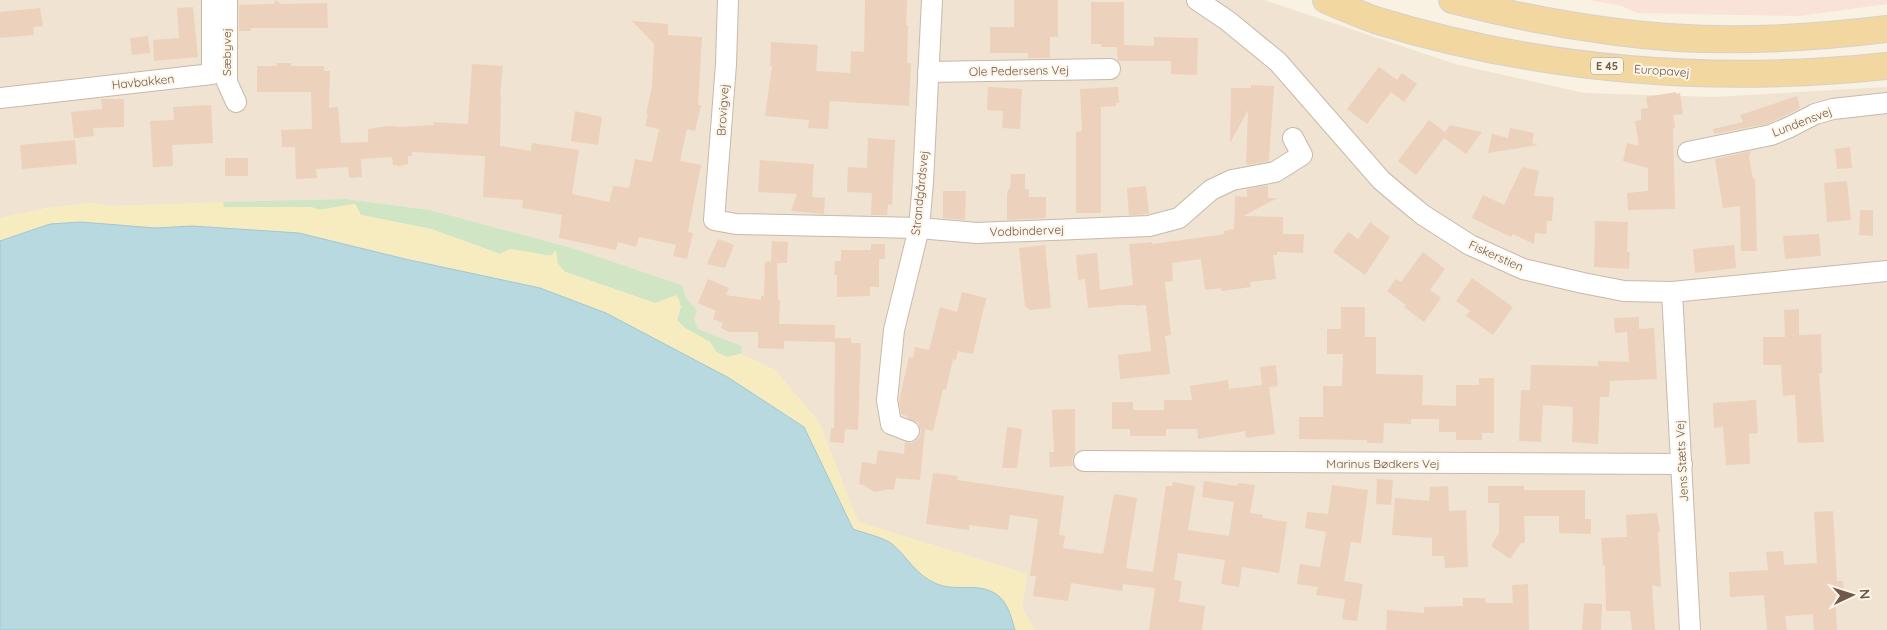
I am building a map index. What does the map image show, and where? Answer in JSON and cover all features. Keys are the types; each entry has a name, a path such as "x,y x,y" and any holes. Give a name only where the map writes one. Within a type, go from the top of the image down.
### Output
{"main road":[{"path":"1452,0 1555,22 1657,36 1740,39 1831,36 1887,30"},
{"name":"Europavej","path":"1335,1 1368,10 1460,43 1550,60 1660,72 1743,75 1835,72 1887,66"}],"street":[{"name":"Havbakken","path":"0,98 212,74 212,0"},
{"name":"Sæbyvej","path":"227,0 228,82 236,102"},
{"name":"Brovigvej","path":"714,220 726,64 728,0"},
{"name":"Strandgårdsvej","path":"909,431 891,424 887,400 894,330 919,228 932,0"},
{"name":"Fiskerstien","path":"1197,0 1228,21 1278,62 1381,180 1423,215 1470,245 1523,269 1624,290 1672,292 1887,271"},
{"name":"Ole Pedersens Vej","path":"928,72 1110,69"},
{"name":"Lundensvej","path":"1688,152 1771,134 1815,114 1834,109 1887,103"},
{"name":"Vodbindervej","path":"714,220 736,224 919,228 978,233 1149,226 1179,218 1211,190 1232,180 1274,172 1302,155 1292,138"},
{"name":"Jens Stæts Vej","path":"1672,292 1690,630"},
{"name":"Marinus Bødkers Vej","path":"1084,461 1682,464"}],"shaded area":[{"path":"0,0 1264,0 1455,64 1584,93 1713,97 1887,87 1887,630 1035,630 1022,608 1027,574 858,522 819,422 775,370 741,354 742,346 698,329 694,319 697,310 686,298 682,285 572,248 430,210 346,199 111,206 91,203 52,207 0,218"},
{"path":"1589,0 1887,0 1887,4 1800,16 1637,13 1622,6"}],"green space":[{"path":"346,199 430,210 572,248 682,285 686,298 697,310 694,319 698,329 742,346 741,354 727,357 716,352 710,342 685,328 677,320 681,306 655,303 565,272 551,256 510,249 500,254 431,229 361,215 355,204 319,210 311,207 223,207 223,202"}],"sand":[{"path":"223,202 224,207 311,207 319,210 355,204 361,215 431,229 500,254 510,249 550,256 556,250 558,264 565,272 655,303 676,295 680,304 677,320 685,328 710,342 716,352 727,357 741,354 775,370 819,422 858,522 1027,574 1022,608 1035,630 1015,630 1010,615 979,587 954,589 935,584 914,569 891,544 853,529 803,427 729,378 606,313 541,288 405,259 299,233 192,226 155,228 81,222 50,224 0,241 0,218 52,207 91,203 111,206"}],"water":[{"path":"81,222 155,228 192,226 299,233 405,259 540,288 606,313 729,378 804,427 853,529 878,537 892,544 917,571 937,584 989,590 996,594 1006,605 1015,630 0,630 0,241 50,224"}],"building":[{"path":"276,0 281,4 327,3 328,28 251,28 251,31 239,31 239,5 273,4"},
{"path":"865,0 907,0 907,63 911,63 909,106 830,101 828,129 808,128 809,120 765,116 772,66 770,66 771,42 818,45 816,71 850,73 851,51 864,52"},
{"path":"1014,0 1058,0 1058,37 1050,37 1050,58 1028,58 1028,53 990,53 990,27 1014,27"},
{"path":"1091,2 1124,2 1124,45 1154,46 1154,37 1198,38 1197,75 1171,74 1171,61 1118,61 1117,47 1101,47 1101,44 1091,44"},
{"path":"193,7 198,57 154,61 153,40 179,38 177,8"},
{"path":"40,8 43,26 33,27 34,35 0,38 0,12"},
{"path":"632,21 668,24 668,35 702,37 698,105 701,105 695,131 687,129 680,161 701,165 688,232 693,233 687,259 673,256 676,245 639,237 636,247 618,242 616,250 559,238 562,215 522,208 523,200 483,197 485,156 412,152 412,156 408,156 408,164 400,166 393,165 392,157 361,159 362,177 349,178 348,167 316,169 317,178 296,179 295,147 282,147 281,130 312,129 311,92 257,92 257,66 277,66 276,63 291,63 291,66 324,66 324,71 330,71 329,108 338,107 341,143 368,142 368,129 388,126 434,125 434,122 468,124 472,64 503,66 500,95 500,146 531,151 532,143 579,150 572,194 609,202 613,186 629,188 635,159 652,162 659,129 645,126 652,87 654,44"},
{"path":"148,36 150,53 132,55 130,38"},
{"path":"1379,67 1397,80 1402,73 1417,84 1404,102 1391,92 1367,124 1347,109"},
{"path":"1251,85 1274,86 1269,161 1248,165 1246,163 1248,110 1230,143 1231,88 1251,88"},
{"path":"988,87 1022,89 1020,129 1002,128 1003,111 987,110"},
{"path":"1118,87 1119,103 1116,103 1116,106 1101,107 1101,213 1076,213 1076,132 1082,131 1080,89"},
{"path":"1676,92 1676,94 1680,93 1683,114 1673,115 1675,128 1673,128 1675,209 1628,210 1627,193 1648,191 1648,168 1623,161 1627,143 1639,146 1635,121 1641,120 1641,109 1648,108 1646,97"},
{"path":"1797,96 1800,108 1785,116 1767,124 1714,134 1713,129 1743,122 1740,115"},
{"path":"101,99 124,99 124,127 93,128 94,136 74,138 71,112 102,109"},
{"path":"211,105 213,143 172,145 173,166 153,167 150,121 174,120 173,107"},
{"path":"575,111 602,117 598,145 571,141"},
{"path":"1429,120 1445,132 1450,125 1482,132 1466,154 1444,138 1416,175 1398,161"},
{"path":"1510,128 1534,133 1532,143 1538,145 1488,153 1492,134 1508,138"},
{"path":"868,138 895,140 892,205 888,204 887,215 871,215 872,193 847,192 848,167 867,168"},
{"path":"75,140 77,164 22,169 20,145"},
{"path":"1850,147 1852,168 1837,169 1835,149"},
{"path":"1751,151 1749,157 1753,179 1755,179 1757,251 1741,251 1740,206 1723,208 1715,159"},
{"path":"225,158 248,158 248,176 225,176"},
{"path":"760,160 814,164 812,197 825,198 824,214 791,211 797,194 758,192"},
{"path":"1522,167 1539,171 1534,196 1554,197 1552,221 1547,221 1546,234 1535,233 1534,244 1513,234 1511,237 1472,218 1483,195 1504,205"},
{"path":"1011,174 1025,174 1025,189 1029,189 1029,197 1046,197 1046,218 1007,220 1007,196 1008,189 1010,189"},
{"path":"1847,181 1851,220 1827,222 1824,183"},
{"path":"1268,185 1268,198 1278,198 1243,216 1283,217 1283,234 1304,234 1303,253 1277,252 1277,255 1273,255 1276,279 1250,282 1251,287 1222,291 1221,288 1205,290 1201,259 1172,263 1173,281 1165,282 1171,335 1165,336 1170,374 1120,379 1118,355 1151,351 1146,305 1088,308 1085,279 1078,280 1076,255 1097,253 1100,290 1133,285 1129,244 1152,242 1152,244 1224,234 1224,231 1234,229 1235,196 1247,197 1247,189"},
{"path":"1146,186 1149,214 1129,215 1127,188"},
{"path":"943,191 966,191 965,220 943,218"},
{"path":"1860,210 1873,210 1873,236 1859,235"},
{"path":"1595,221 1628,222 1627,252 1630,252 1629,269 1594,267"},
{"path":"1370,222 1390,237 1365,275 1333,252 1348,232 1358,239"},
{"path":"1819,234 1821,256 1785,259 1783,236"},
{"path":"718,239 734,245 725,268 707,264"},
{"path":"772,241 788,242 787,263 777,263 778,300 780,300 779,324 835,325 835,342 784,341 784,349 758,348 758,332 729,332 721,328 723,323 713,319 716,311 698,303 708,279 729,288 726,295 761,300 761,296 764,296 765,262 771,261"},
{"path":"871,244 885,244 885,259 879,259 879,287 870,287 870,296 837,297 837,275 834,275 835,261 841,261 841,250 871,250"},
{"path":"1045,245 1051,308 1030,310 1025,306 1019,248"},
{"path":"1734,245 1736,268 1695,273 1693,249"},
{"path":"1423,252 1445,269 1430,290 1441,298 1424,322 1387,291 1396,279 1401,282"},
{"path":"1472,278 1513,307 1493,335 1466,316 1470,311 1456,301"},
{"path":"962,292 986,299 973,354 958,351 956,360 953,359 946,390 943,389 933,431 925,429 920,480 896,478 894,490 889,489 875,492 859,484 862,462 876,464 878,450 904,454 905,442 911,443 920,436 921,430 918,423 901,414 899,401 909,357 913,358 915,347 929,350 940,307 957,312"},
{"path":"1341,307 1365,307 1365,337 1376,337 1376,374 1423,375 1422,405 1456,406 1456,385 1479,385 1479,378 1494,378 1494,433 1482,433 1482,440 1456,440 1456,432 1439,432 1439,419 1411,419 1411,424 1384,423 1383,443 1367,443 1367,440 1299,439 1299,417 1323,417 1323,386 1342,386 1343,354 1327,354 1327,329 1341,329"},
{"path":"1799,309 1799,335 1821,334 1822,373 1819,373 1824,442 1798,443 1795,395 1783,396 1781,365 1763,365 1763,337 1785,337 1784,310"},
{"path":"1639,317 1639,329 1654,328 1657,379 1610,381 1609,397 1600,397 1598,444 1572,442 1573,407 1543,405 1541,442 1519,441 1521,390 1530,390 1531,365 1598,366 1598,361 1629,362 1627,332 1615,333 1614,318"},
{"path":"835,338 851,338 851,343 861,343 858,430 845,429 844,443 830,442 831,428 834,428"},
{"path":"1276,365 1278,386 1269,387 1275,434 1246,438 1245,431 1198,439 1197,429 1166,429 1166,436 1130,436 1130,429 1112,429 1112,402 1133,402 1133,410 1164,410 1164,400 1192,400 1190,386 1228,380 1229,389 1262,385 1260,367"},
{"path":"1756,400 1758,433 1749,434 1750,464 1726,465 1723,427 1714,428 1713,403"},
{"path":"1075,409 1075,453 1072,460 1073,466 1050,467 1049,452 1054,452 1052,410"},
{"path":"1007,427 1022,429 1017,468 1002,468"},
{"path":"933,473 958,476 957,480 1064,496 1059,535 1065,536 1063,548 1103,554 1114,494 1137,498 1126,568 1153,572 1166,486 1172,486 1173,482 1195,486 1188,530 1229,536 1234,502 1202,497 1204,481 1237,486 1238,483 1255,485 1250,513 1263,515 1262,518 1287,522 1279,573 1242,567 1239,587 1221,584 1225,560 1178,553 1174,580 1182,581 1179,602 1205,606 1202,630 1149,630 1155,588 1123,584 1122,591 1071,583 1068,601 1033,596 1036,576 1030,576 1038,519 1010,515 1008,530 969,525 969,530 926,524"},
{"path":"1377,479 1393,480 1391,505 1376,504"},
{"path":"1332,485 1368,490 1361,543 1351,542 1344,581 1363,584 1357,621 1342,619 1345,599 1316,595 1318,587 1297,584 1300,564 1320,567 1326,532 1305,528 1307,512 1328,514"},
{"path":"1448,486 1449,511 1466,510 1468,567 1445,568 1444,556 1432,556 1432,538 1392,535 1395,498 1429,501 1430,487"},
{"path":"1488,486 1524,486 1524,490 1585,490 1585,519 1591,519 1591,534 1559,533 1559,516 1524,516 1525,543 1521,543 1510,559 1491,546 1499,533 1499,503 1488,503"},
{"path":"1833,511 1837,581 1843,581 1844,595 1835,596 1837,630 1814,630 1813,614 1785,616 1787,630 1767,630 1764,595 1730,597 1729,572 1768,570 1766,552 1783,551 1784,565 1817,563 1814,512"},
{"path":"1657,513 1660,531 1658,533 1661,587 1652,585 1655,630 1632,630 1630,611 1606,611 1605,565 1603,566 1601,538 1627,537 1626,515"},
{"path":"1528,584 1529,630 1386,630 1387,610 1424,613 1424,607 1463,606 1463,598 1485,598 1486,603 1513,603 1512,585"},
{"path":"1584,603 1602,604 1601,630 1582,630"}]}
